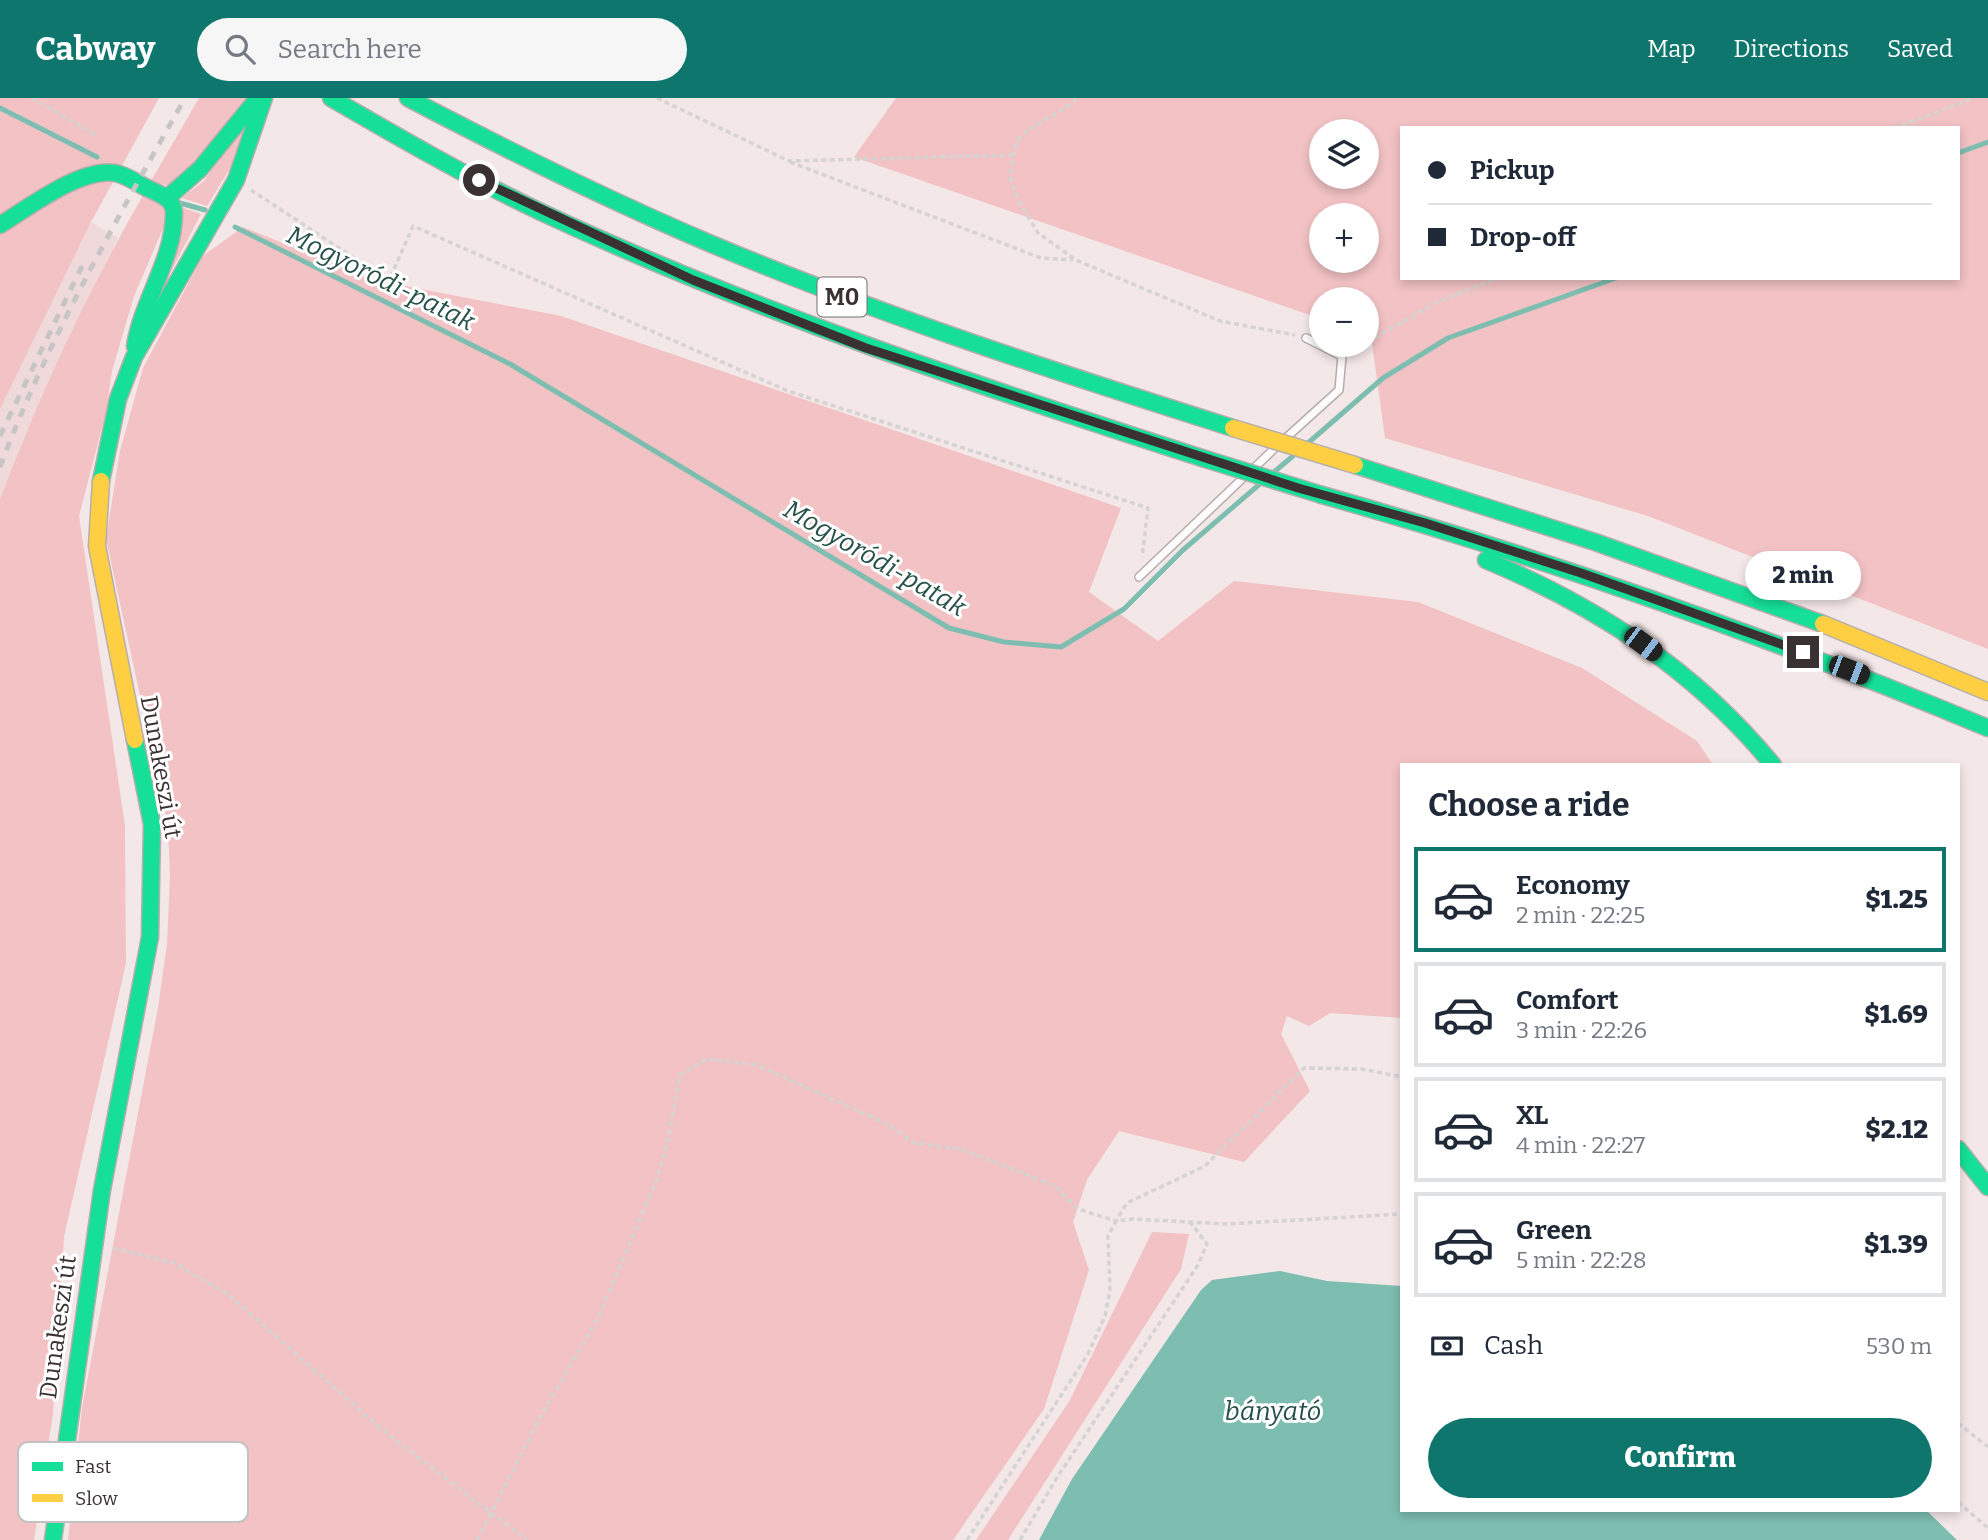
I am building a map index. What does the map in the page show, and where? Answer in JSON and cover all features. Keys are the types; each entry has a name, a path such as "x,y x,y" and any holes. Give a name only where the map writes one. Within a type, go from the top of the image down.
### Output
{"main road":[{"path":"167,198 181,192 192,180 234,123 258,98"},
{"name":"Dunakeszi út","path":"67,1442 102,1190 140,1003 150,937 153,876 152,824 97,546 97,505 104,451 118,399 134,357 232,187 264,98"},
{"name":"M0","path":"331,98 454,168 621,248 845,340 1322,495 1438,527 1722,622 1873,679 1988,728"},
{"name":"M0","path":"408,98 625,209 788,276 1063,375 1355,465 1736,590 1886,647 1988,692"},
{"path":"0,225 56,192 105,172 115,173 167,198 174,212 168,243 139,315 134,357"},
{"path":"1322,495 1385,523 1531,577 1580,603 1630,634 1685,676 1726,711 1771,763"},
{"path":"1960,1152 1988,1187"},
{"name":"Dunakeszi út","path":"53,1540 55,1522"}],"lane":[{"path":"1139,577 1339,390 1342,356 1306,338"}],"path":[{"path":"32,98 98,136"},
{"path":"657,98 789,161 1041,258 1076,260"},
{"path":"1076,98 1027,131 1016,142 1010,177 1018,201 1038,233 1076,260 1220,321 1306,338"},
{"path":"1899,126 1974,98"},
{"path":"789,161 1015,155"},
{"path":"232,187 389,281 413,226 788,391 1149,508 1139,577"},
{"path":"1379,335 1437,302 1493,280"},
{"path":"477,1540 541,1416 598,1318 657,1179 668,1139 680,1075 707,1059 757,1065 889,1125 914,1143 961,1149 1055,1186 1078,1209 1116,1221 1133,1219 1227,1224 1400,1214"},
{"path":"967,1540 1088,1354 1105,1317 1110,1290 1108,1236 1127,1203 1205,1166 1304,1068 1362,1069 1400,1077"},
{"path":"1020,1540 1058,1476 1198,1265 1207,1244 1190,1222"},
{"path":"94,1243 174,1263 229,1295 386,1433 527,1540"},
{"path":"1960,1425 1988,1447"},
{"path":"1960,1504 1988,1528"}],"shaded area":[{"path":"0,98 159,98 91,222 0,409"},
{"path":"199,98 248,98 172,187 151,181"},
{"path":"896,98 1988,98 1988,649 1648,516 1385,438 1374,357 1379,357 1379,287 1309,287 1309,315 854,157"},
{"path":"256,106 232,165 207,206 182,198 204,181"},
{"path":"145,192 159,200 168,217 134,296 112,371 106,412 79,516 125,826 126,963 64,1237 53,1413 49,1442 18,1442 18,1522 37,1522 34,1540 0,1540 0,499 66,342"},
{"path":"178,206 201,214 146,319"},
{"path":"91,222 118,238 24,436 0,499 0,409"},
{"path":"243,227 374,280 561,316 1121,508 1089,592 1158,641 1234,581 1418,602 1582,668 1697,741 1712,763 1400,763 1400,1018 1330,1013 1309,1026 1287,1016 1281,1034 1310,1091 1244,1162 1119,1131 1087,1180 1073,1222 1089,1270 1044,1409 953,1540 68,1540 70,1522 248,1522 248,1442 78,1442 82,1408 158,1008 167,944 170,877 168,824 106,539 120,451 143,368 203,256"},
{"path":"1152,1232 1189,1234 1181,1269 1008,1540 976,1540 1070,1400"}],"water":[{"name":"bányató","path":"1280,1271 1327,1281 1400,1286 1400,1512 1928,1512 1957,1540 1039,1540 1072,1479 1201,1290 1212,1280"}],"waterway":[{"name":"Mogyoródi-patak","path":"0,108 97,157"},
{"name":"Mogyoródi-patak","path":"1960,152 1988,142"},
{"name":"Mogyoródi-patak","path":"180,203 205,210"},
{"name":"Mogyoródi-patak","path":"235,227 510,364 949,628 1004,642 1061,647 1124,609 1183,550 1261,483"},
{"name":"Mogyoródi-patak","path":"1308,443 1383,378 1448,338 1610,280"},
{"name":"Mogyoródi-patak","path":"1274,472 1293,456"}],"railway":[{"path":"0,467 62,325 185,98"},
{"path":"0,436 82,266"}],"traffic: fast":[{"path":"167,198 200,169 258,98"},
{"path":"101,481 118,399 134,357 236,180 264,98"},
{"path":"331,98 514,199 703,282 868,346 1202,458"},
{"path":"408,98 595,191 773,269 969,342 1233,428"},
{"path":"0,225 55,190 101,173 124,176 169,201 174,213 173,230 135,346"},
{"path":"1202,458 1322,495"},
{"path":"1355,465 1595,542 1823,624"},
{"path":"1322,495 1491,546 1658,601 1824,662 1988,728"},
{"path":"1486,560 1567,598 1642,644 1711,699 1771,763"},
{"path":"67,1442 102,1190 150,937 152,824 135,740"},
{"path":"1960,1152 1988,1187"},
{"path":"53,1540 56,1522"}],"traffic: slow":[{"path":"1233,428 1355,465"},
{"path":"101,481 97,546 135,740"},
{"path":"1823,624 1988,692"}],"route":[{"path":"479,180 693,280 866,348 1298,488 1425,523 1581,573 1803,652"}]}
